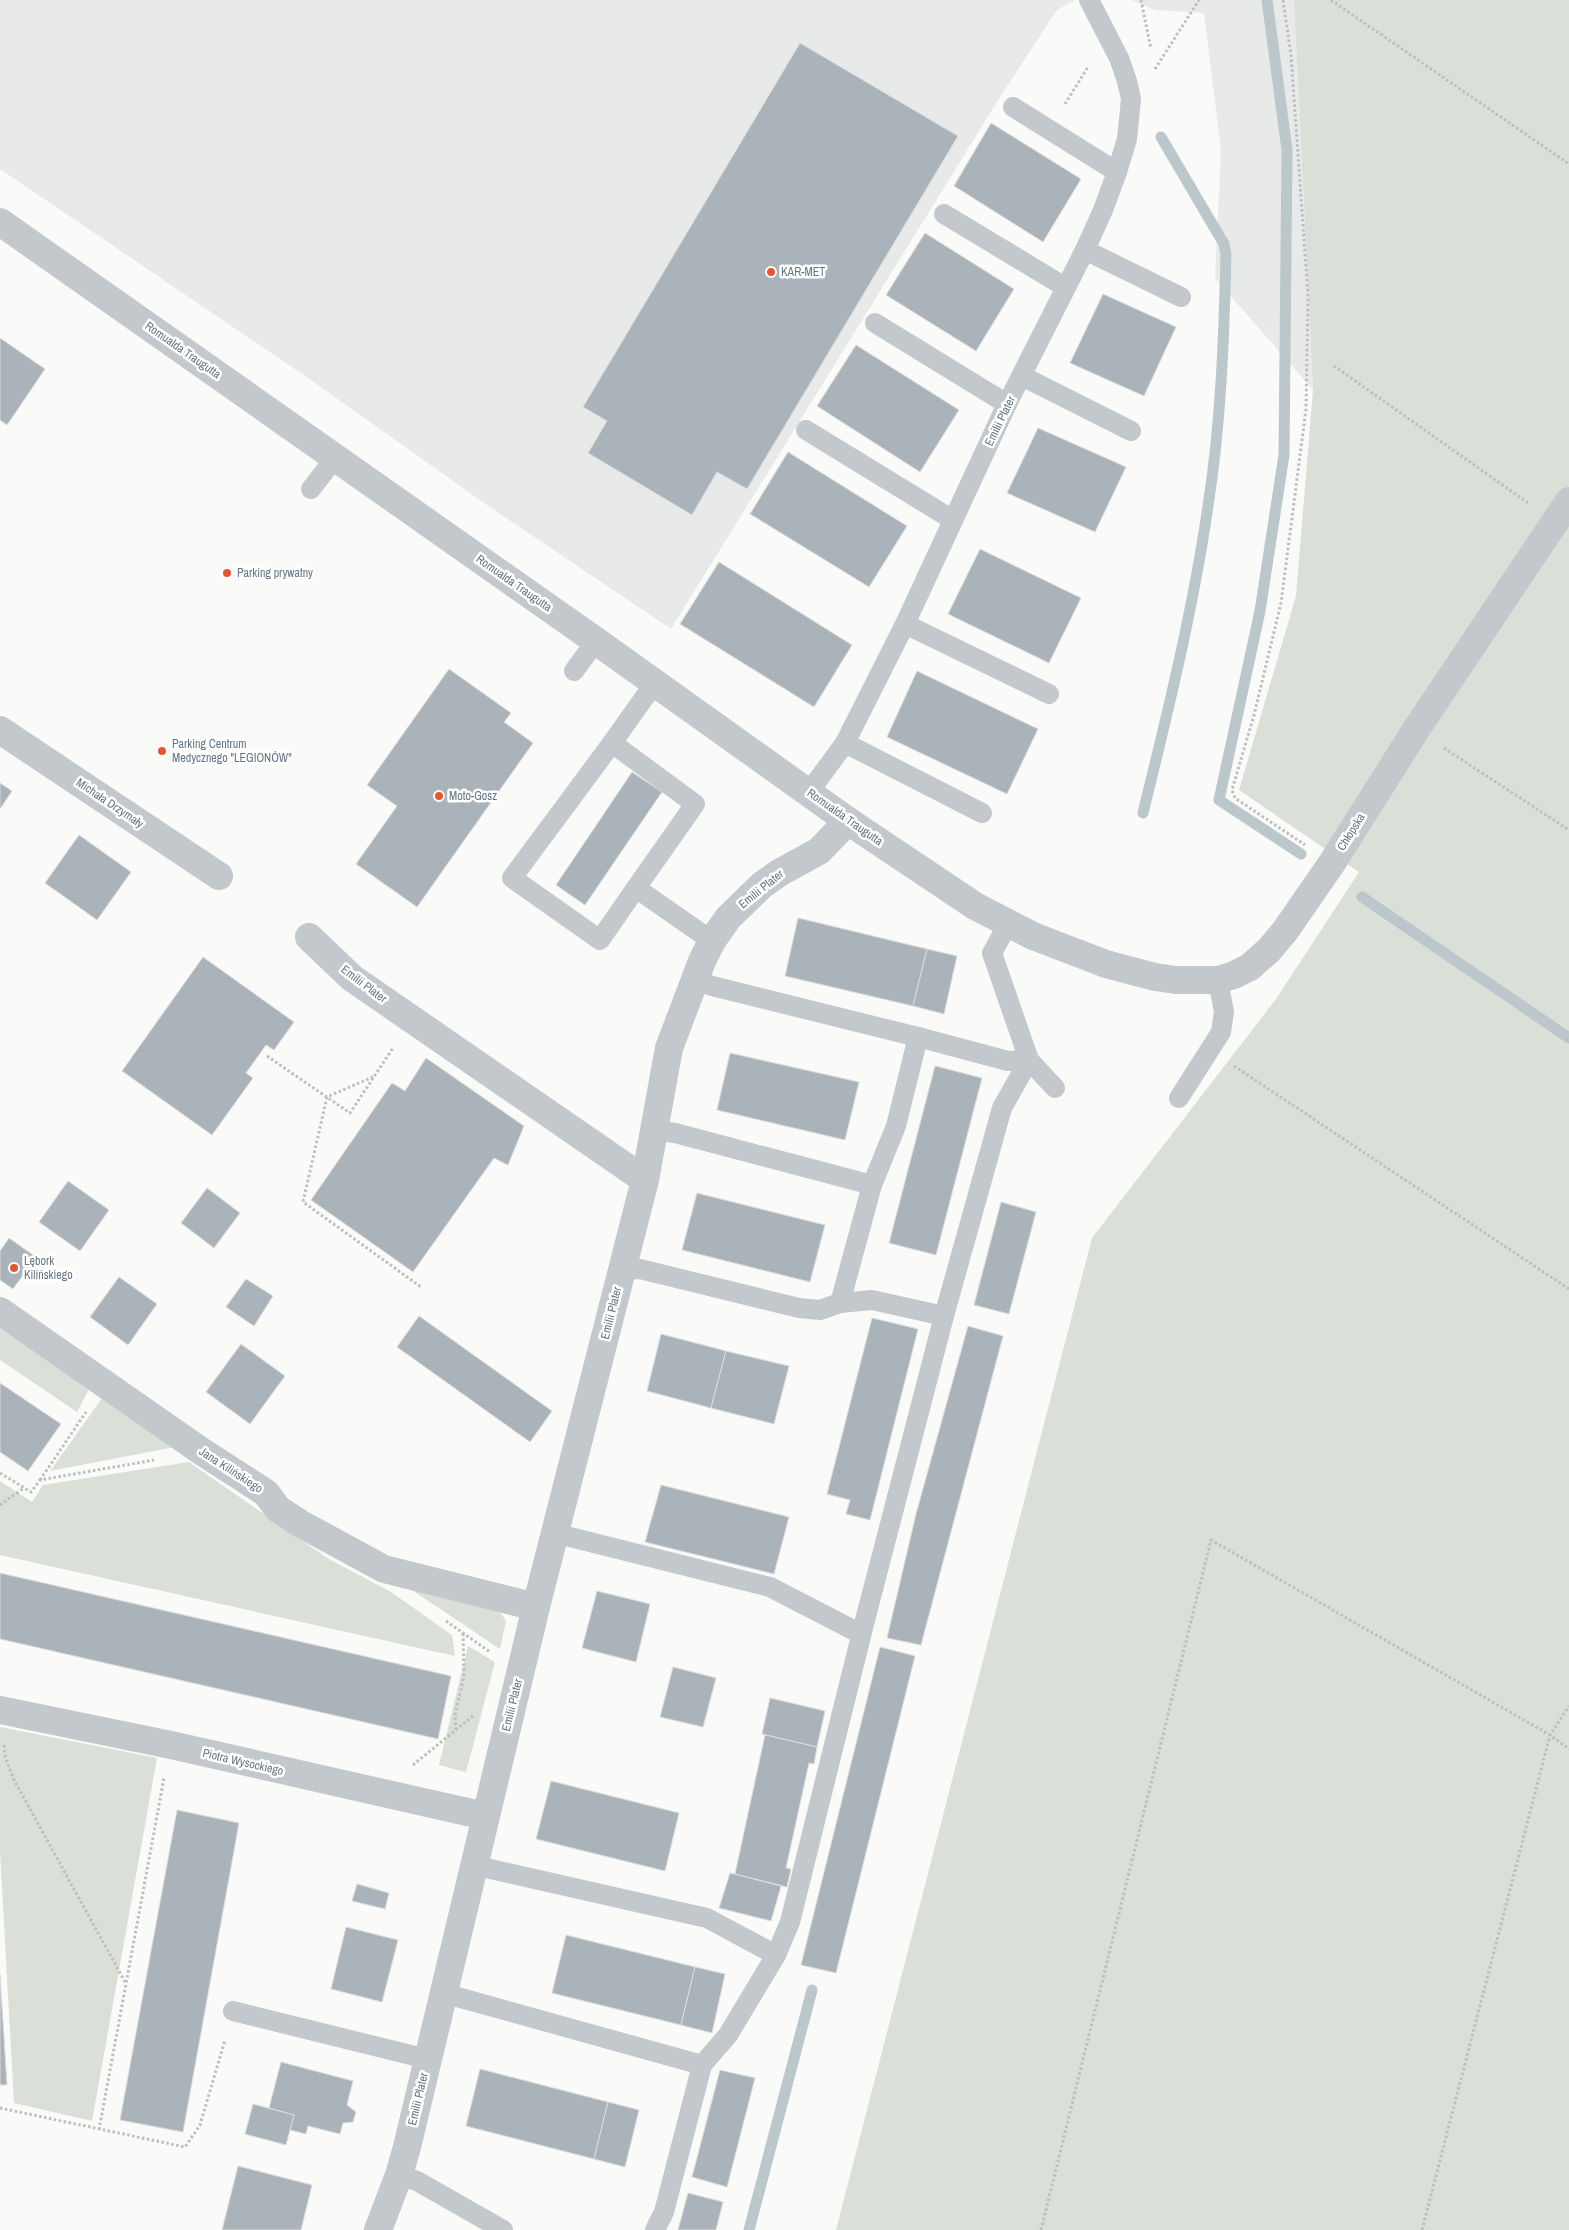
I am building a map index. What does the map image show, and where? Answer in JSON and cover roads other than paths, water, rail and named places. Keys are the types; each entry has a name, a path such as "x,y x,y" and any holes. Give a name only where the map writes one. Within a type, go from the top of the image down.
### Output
{"street":[{"name":"Romualda Traugutta","path":"0,222 596,641 848,821 976,906 1033,936"},
{"name":"Chłopska","path":"1033,936 1131,972 1176,980 1218,980 1250,967 1269,950 1286,930 1332,863 1417,728 1562,511"},
{"name":"Michała Drzymały","path":"0,730 220,876"},
{"name":"Emilii Plater","path":"378,2230 399,2175 554,1533 645,1180 669,1048 712,941 728,918 745,900 779,872 819,851 848,821"},
{"name":"Emilii Plater","path":"309,937 352,978 645,1180"},
{"name":"Jana Kilińskiego","path":"0,1311 266,1494 278,1509 301,1524 384,1569 536,1607"},
{"name":"Piotra Wysockiego","path":"2,1710 170,1745 485,1816"}],"lane":[{"name":"Emilii Plater","path":"809,792 846,744 905,624 1007,404 1085,250 1117,172 1127,139 1131,100 1127,81 1108,34 1089,0"},
{"path":"1013,107 1117,172"},
{"path":"944,214 1066,287"},
{"path":"1085,250 1181,297"},
{"path":"875,323 1007,404"},
{"path":"1022,376 1132,431"},
{"path":"806,430 953,520"},
{"path":"311,489 336,458"},
{"path":"905,624 1049,694"},
{"path":"574,670 596,641"},
{"path":"612,743 695,804 600,940 512,878 654,684"},
{"path":"846,744 982,813"},
{"path":"636,888 712,941"},
{"path":"1008,924 992,953 1029,1060 1056,1088"},
{"path":"695,980 712,986 1008,1061 1029,1060"},
{"path":"1180,1098 1210,1051 1223,1024 1224,1012 1218,980"},
{"path":"840,1303 872,1185 896,1126 918,1037"},
{"path":"655,2230 664,2212 702,2064 728,2034 776,1954 790,1922 861,1634 944,1316 1002,1108 1029,1060"},
{"path":"654,1130 675,1133 872,1185"},
{"path":"622,1270 640,1269 799,1308 820,1310 840,1303 872,1300 944,1316"},
{"path":"554,1533 770,1587 861,1634"},
{"path":"473,1864 707,1918 776,1954"},
{"path":"443,1993 702,2064"},
{"path":"233,2011 427,2059"},
{"path":"399,2175 417,2181 503,2230"}],"waterway":[{"path":"1267,0 1287,150 1284,455 1260,611 1219,800 1301,854"},
{"path":"1143,813 1171,698 1208,506 1219,412 1226,254 1224,244 1161,137"},
{"path":"1362,897 1569,1038"},
{"path":"749,2230 812,1990"}],"place":[{"name":"KAR-MET","path":"771,272"},
{"name":"Parking prywatny","path":"227,573"},
{"name":"Parking Centrum Medycznego \"LEGIONÓW\"","path":"162,751"},
{"name":"Moto-Gosz","path":"439,796"},
{"name":"Lębork Kilińskiego","path":"14,1268"}]}
